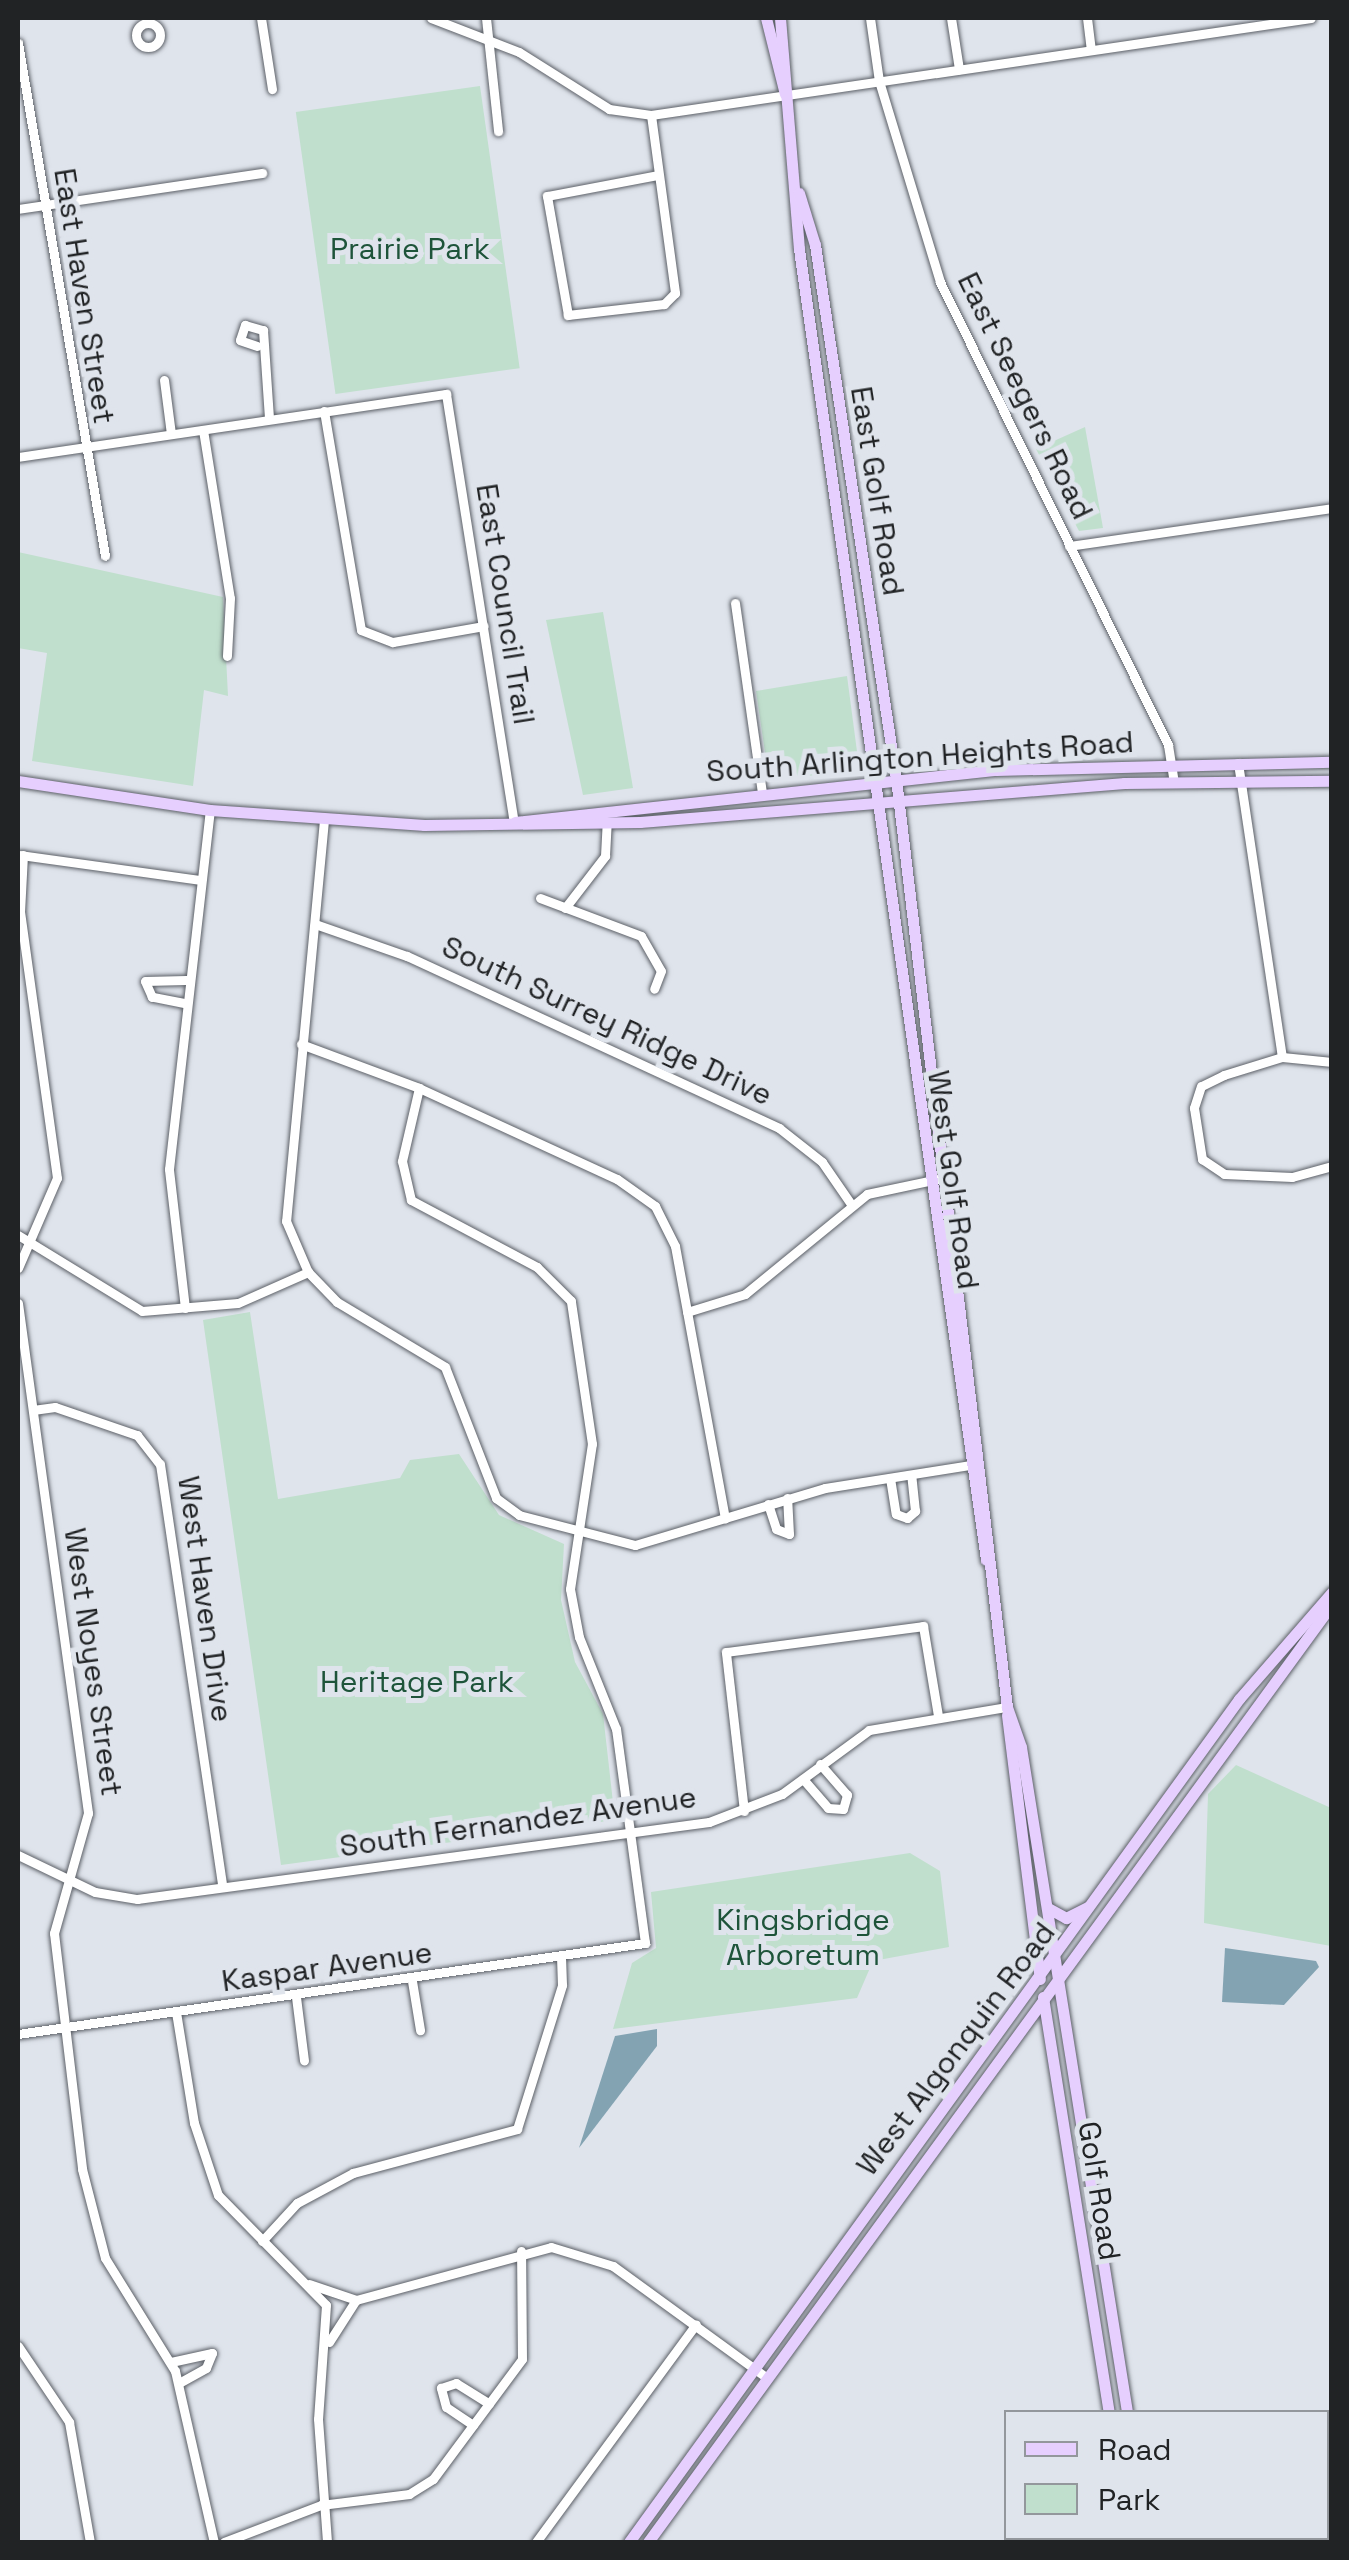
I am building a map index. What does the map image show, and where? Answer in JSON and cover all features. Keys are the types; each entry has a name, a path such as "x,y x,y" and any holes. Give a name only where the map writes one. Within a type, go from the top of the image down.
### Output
{"main road":[{"name":"East Golf Road","path":"766,18 785,94"},
{"name":"East Golf Road","path":"780,18 785,94 799,192 799,249 879,801"},
{"name":"East Golf Road","path":"799,192 815,246 898,799"},
{"name":"South Arlington Heights Road","path":"514,822 896,779 1173,764 1332,762"},
{"name":"South Arlington Heights Road","path":"18,781 210,810 324,820 607,823 1174,782 1332,781"},
{"name":"West Golf Road","path":"898,799 944,1178 973,1465"},
{"name":"West Golf Road","path":"879,801 927,1180 1008,1707 1040,1977"},
{"name":"West Algonquin Road","path":"628,2542 1096,1902 1239,1699 1332,1592"},
{"name":"West Algonquin Road","path":"648,2542 1332,1604"},
{"name":"West Golf Road","path":"1008,1707 1057,1978"},
{"path":"1047,1908 1066,1918 1096,1902"},
{"name":"Golf Road","path":"1040,1977 1109,2410"},
{"name":"Golf Road","path":"1057,1978 1127,2410"}],"street":[{"path":"261,18 272,89"},
{"path":"431,18 487,44 520,52 609,109 652,115 1311,18"},
{"path":"486,18 498,131"},
{"name":"East Seegers Road","path":"870,18 879,81 948,300 1173,764 1174,782"},
{"path":"950,18 959,69"},
{"path":"1087,18 1091,50"},
{"name":"East Haven Street","path":"18,44 21,84 105,556"},
{"path":"652,115 671,300 568,315 547,196 658,175"},
{"path":"18,210 262,173"},
{"path":"257,346 268,419"},
{"path":"164,380 171,434"},
{"name":"East Council Trail","path":"324,411 446,394 514,822"},
{"path":"18,457 324,411 367,637 393,642 484,626"},
{"path":"203,430 230,598 227,656"},
{"path":"1070,546 1332,508"},
{"path":"735,604 762,792"},
{"path":"1238,763 1282,1057"},
{"path":"185,1308 169,1170 186,980 210,810"},
{"path":"324,820 284,1197 308,1272 337,1302 445,1367 496,1498 578,1534 635,1545 787,1498 973,1465"},
{"path":"566,908 604,856 607,823"},
{"path":"18,1268 57,1178 27,960 20,854 200,880"},
{"path":"540,898 640,936 662,970 654,990"},
{"name":"South Surrey Ridge Drive","path":"314,924 407,956 779,1128 822,1162 850,1204"},
{"path":"184,1003 152,997 145,981 186,980"},
{"path":"301,1044 419,1088 617,1178 656,1206 675,1246 726,1518"},
{"path":"1332,1062 1282,1057 1201,1086 1202,1159 1237,1178 1332,1166"},
{"path":"419,1088 402,1161 411,1200 537,1267 571,1302 592,1444 570,1564 576,1622 616,1729 633,1832"},
{"path":"687,1312 744,1294 850,1204 944,1178"},
{"path":"18,1235 122,1306 185,1308 261,1296 308,1272"},
{"name":"West Noyes Street","path":"18,1303 88,1813 54,1933 63,2028 93,2228 171,2362 214,2542"},
{"name":"West Haven Drive","path":"33,1410 55,1407 126,1430 160,1464 222,1886"},
{"path":"890,1478 896,1514 906,1518 916,1511 911,1474"},
{"path":"768,1504 776,1529 788,1534 787,1498"},
{"path":"744,1811 726,1652 924,1626 938,1716"},
{"name":"South Fernandez Avenue","path":"18,1856 123,1899 633,1832 744,1811 803,1779 870,1730 1008,1707"},
{"path":"803,1779 828,1808 843,1809 847,1795 820,1764"},
{"name":"Kaspar Avenue","path":"18,2034 561,1960 642,1945 633,1832"},
{"path":"262,2241 297,2203 352,2174 517,2128 562,1985 561,1960"},
{"path":"412,1981 420,2030"},
{"path":"296,1997 304,2060"},
{"path":"176,2012 204,2168 262,2241 326,2305 321,2504 327,2542"},
{"path":"307,2283 356,2300 521,2251 570,2250 613,2266 766,2376"},
{"path":"224,2542 321,2504 409,2494 434,2479 489,2404 527,2337 521,2251"},
{"path":"328,2344 356,2300"},
{"path":"536,2542 696,2324"},
{"path":"18,2346 69,2422 90,2542"},
{"path":"171,2362 212,2353 179,2383"},
{"path":"473,2426 446,2406 441,2388 456,2383 489,2404"}],"green space":[{"name":"Prairie Park","path":"480,86 520,368 335,394 296,112"},
{"path":"1085,427 1103,528 1079,531 1036,449"},
{"path":"18,552 223,597 228,696 204,690 193,786 32,761 47,653 18,648"},
{"path":"603,612 633,788 583,795 546,620"},
{"path":"847,676 858,759 844,772 769,780 756,691"},
{"name":"Heritage Park","path":"250,1312 278,1499 400,1478 410,1460 459,1454 499,1515 564,1544 561,1600 575,1662 603,1714 615,1820 281,1865 203,1320"},
{"path":"1236,1765 1331,1808 1331,1946 1204,1923 1208,1794"},
{"name":"Kingsbridge Arboretum","path":"910,1853 940,1871 949,1947 873,1961 857,1998 613,2029 632,1963 656,1948 651,1892"}],"water":[{"path":"1225,1948 1316,1961 1319,1967 1284,2005 1222,2002"},
{"path":"657,2029 657,2046 579,2148 615,2036"}]}
